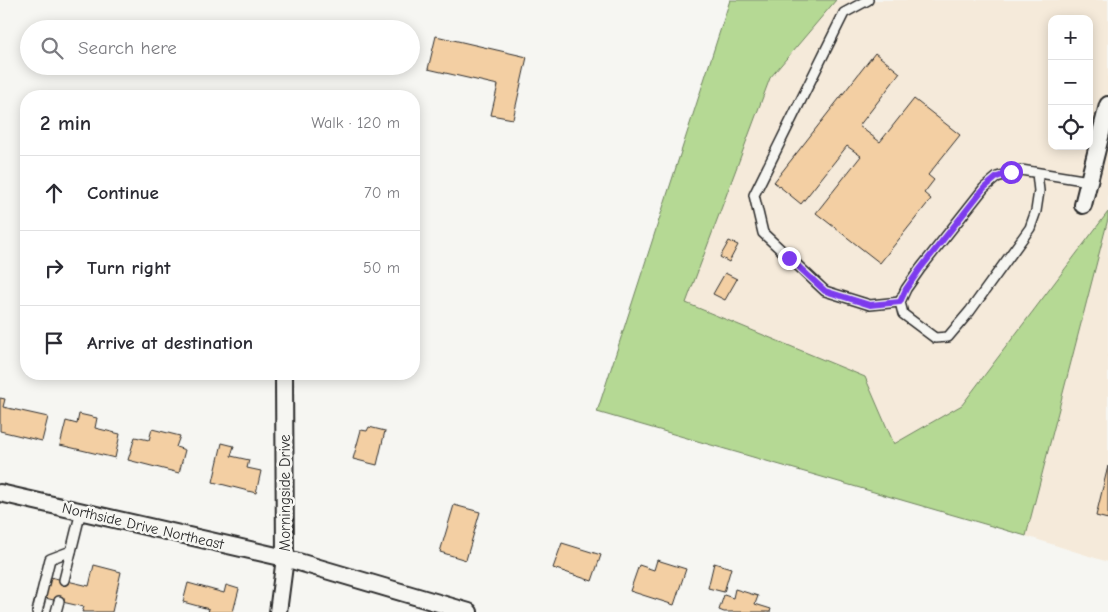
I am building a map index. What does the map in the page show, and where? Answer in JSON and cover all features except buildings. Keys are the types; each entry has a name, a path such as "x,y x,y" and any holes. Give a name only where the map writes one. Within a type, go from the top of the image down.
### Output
{"street":[{"path":"1083,205 1108,105"},
{"name":"Morningside Drive","path":"278,612 285,558 284,380"},
{"name":"Northside Drive Northeast","path":"0,493 285,558 469,612"}],"lane":[{"path":"868,0 844,13 754,194 763,233 825,291 870,305 900,302"},
{"path":"1037,173 1039,191 1036,211 1030,228 970,311 948,337 936,338 903,314 900,302 906,289 984,188 997,177 1021,170 1089,182"},
{"path":"64,580 81,511"},
{"path":"39,612 50,559 71,551"},
{"path":"56,612 59,602"}],"shaded area":[{"path":"836,0 1108,0 1108,212 962,405 894,444 865,377 685,303 770,78"},
{"path":"1108,219 1108,562 1026,536"}],"green space":[{"path":"730,0 836,0 770,78 686,303 865,377 894,444 962,405 1108,212 1108,219 1026,536 597,412"}],"route":[{"path":"789,258 825,291 870,305 900,302 906,289 920,269 984,188 997,177 1011,172"}]}
